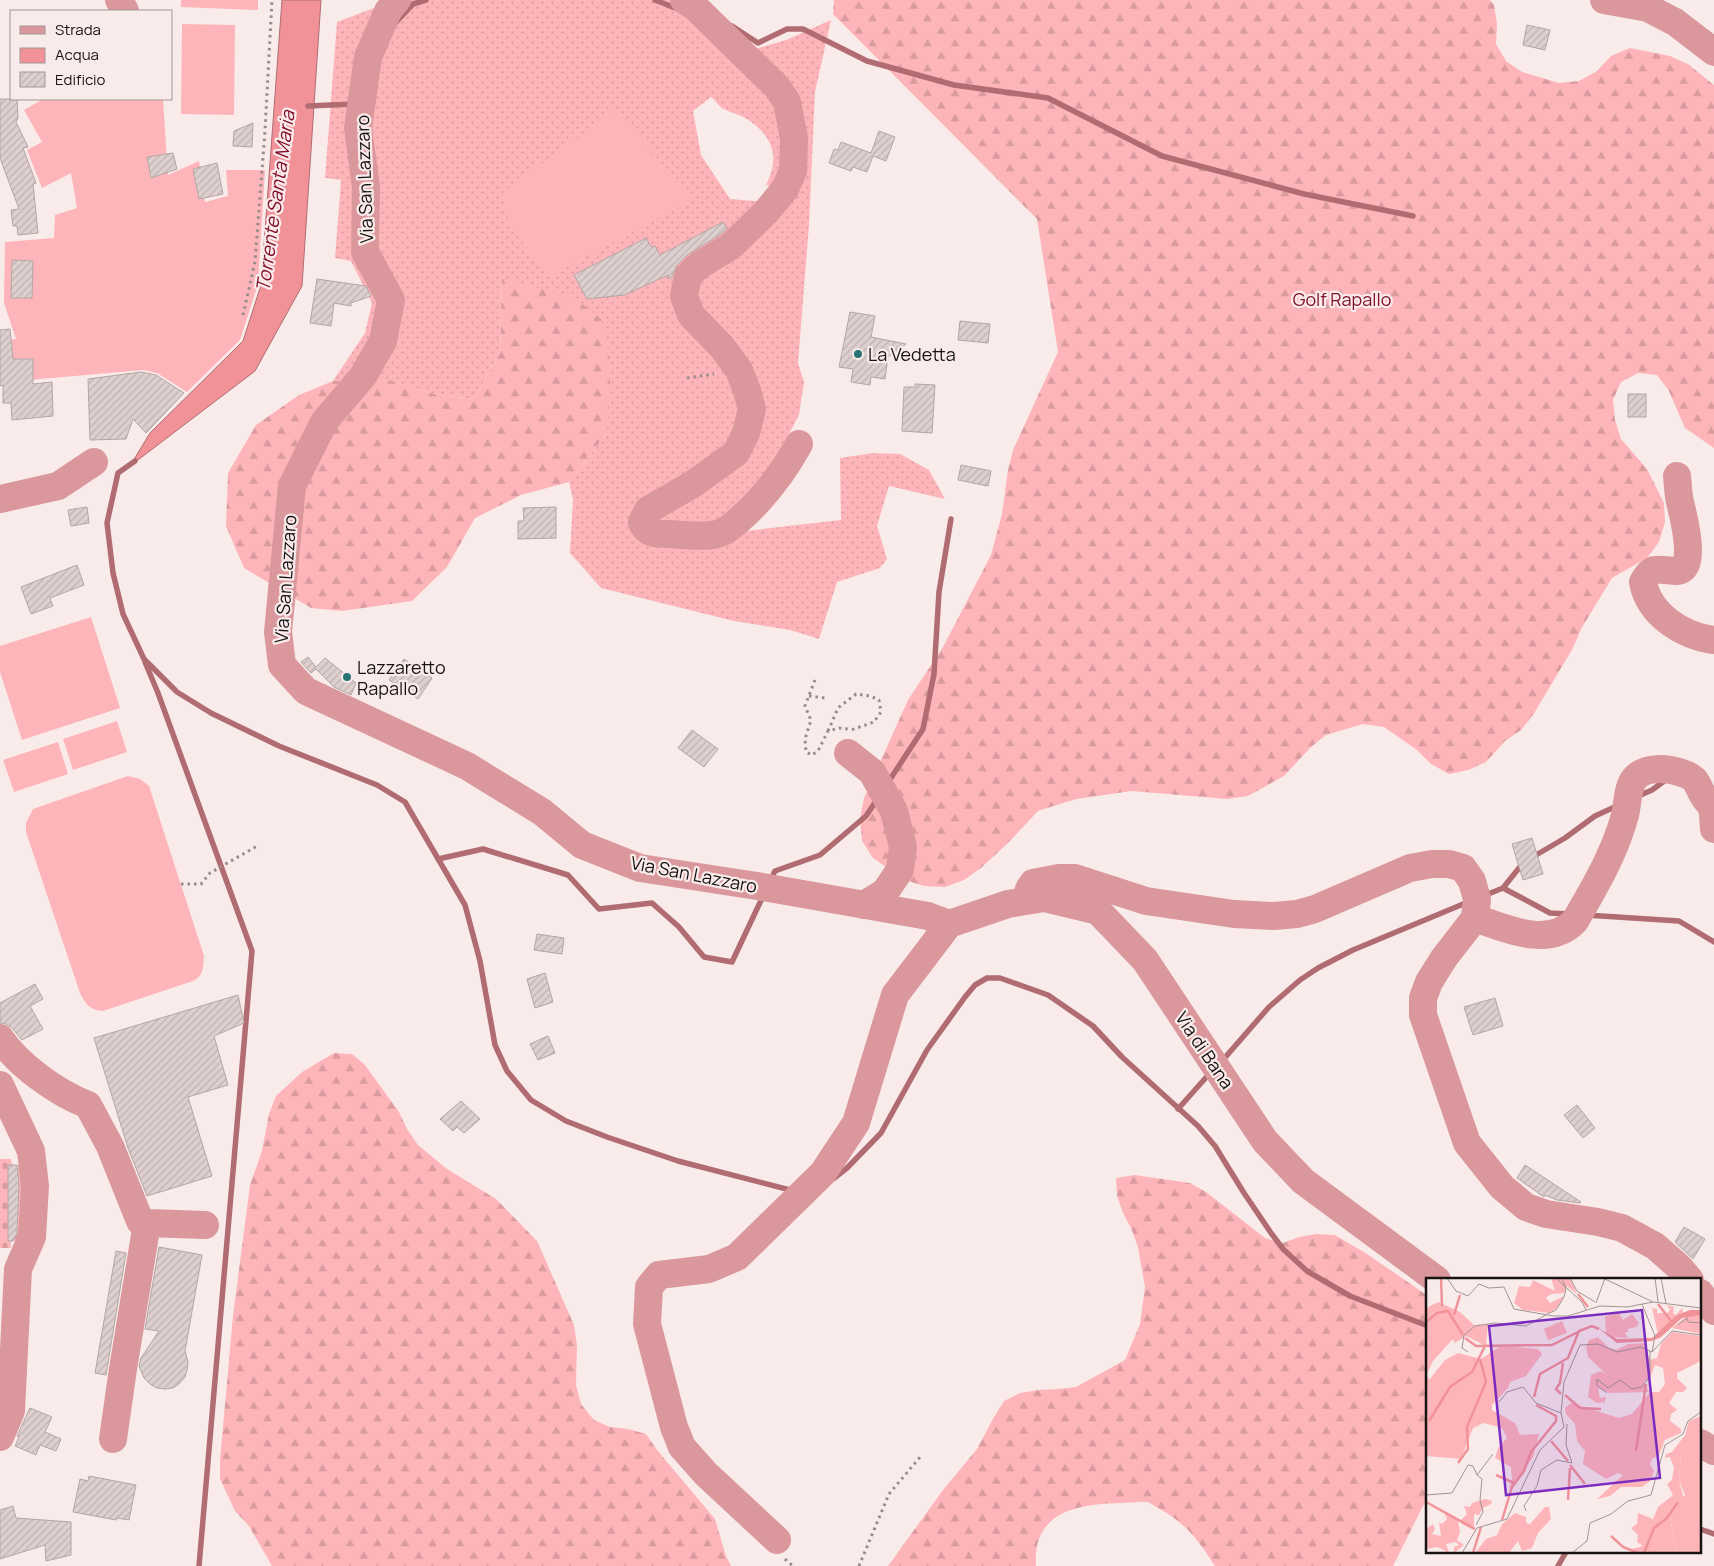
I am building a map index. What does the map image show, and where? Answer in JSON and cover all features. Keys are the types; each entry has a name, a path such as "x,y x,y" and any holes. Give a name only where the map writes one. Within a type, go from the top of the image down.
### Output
{"street":[{"name":"Via San Lazzaro","path":"397,0 388,11 368,57 358,128 366,187 365,252 391,300 383,341 363,376 324,422 292,486 278,632 282,665 306,691 467,766 542,812 582,845 640,868 928,916 949,924"},
{"path":"684,0 695,7 777,87 787,102 794,138 793,171 785,189 766,212 731,246 698,266 688,276 686,282 684,296 691,314 722,347 739,370 752,409 746,433 736,453 693,484 648,510 642,522 644,528 649,532 662,534 719,534 757,504 784,470 799,444"},
{"path":"1604,0 1648,8 1675,22 1714,52"},
{"path":"0,498 58,486 94,462"},
{"path":"1676,476 1687,532 1687,562 1684,568 1679,571 1654,570 1648,572 1642,582 1653,605 1671,624 1698,637 1714,640"},
{"path":"853,739 894,811 903,847 900,870 885,892 864,905"},
{"path":"1475,918 1513,931 1543,936 1554,934 1570,926 1575,921 1596,885 1621,832 1628,805 1630,787 1636,777 1647,771 1659,769 1676,771 1691,776 1698,783 1711,807 1714,829"},
{"path":"1026,900 1033,883 1059,878 1076,878 1146,900 1234,914 1274,916 1297,914 1315,908 1410,868 1432,864 1449,864 1463,868 1472,881 1477,899 1475,918 1444,958 1429,982 1423,998 1423,1015 1467,1143 1502,1187 1526,1207 1546,1214 1598,1222 1622,1228 1655,1246 1688,1278"},
{"name":"Via di Bana","path":"949,924 1008,904 1044,898 1098,911 1145,960 1265,1141 1303,1181 1434,1278"},
{"path":"777,1540 706,1474 682,1447 674,1427 647,1324 649,1287 659,1275 709,1269 737,1257 823,1173 856,1123 895,995 949,924"},
{"path":"0,1038 12,1054 32,1071 70,1097 88,1105 110,1146 128,1189 137,1219 147,1223 205,1225"},
{"path":"0,1085 31,1151 35,1186 32,1238 18,1270 11,1412 0,1437"},
{"path":"113,1439 122,1369 147,1223"},
{"path":"1702,1296 1714,1311"},
{"path":"1702,1444 1714,1451"}],"path":[{"path":"243,315 255,262 272,0"},
{"path":"815,680 805,706 811,720 805,739 806,752 812,755 823,744 828,731 838,708 856,694 870,696 879,700 881,712 874,722 853,739 840,728 828,731"},
{"path":"809,696 825,698"},
{"path":"181,884 201,884 210,874 258,846"},
{"path":"858,1566 889,1494 921,1456"}],"green space":[{"path":"181,0 258,0 258,10 181,7"},
{"path":"395,0 689,0 728,57 786,40 831,20 815,92 809,225 798,363 804,382 799,415 737,532 841,520 840,458 873,453 900,454 929,470 945,499 889,486 877,526 887,559 880,568 837,582 819,639 790,630 734,621 601,588 570,553 573,499 569,482 607,433 502,278 500,353 474,399 438,395 389,380 333,381 365,333 372,303 351,261 335,258 341,180 325,178 337,22","holes":["711,97 722,108 750,121 765,135 769,142 773,158 770,176 766,185 774,187 767,202 730,199 701,155 693,111"]},
{"name":"Golf Rapallo","path":"834,0 1490,0 1494,5 1497,24 1496,44 1506,61 1522,72 1559,83 1579,81 1597,71 1611,56 1630,48 1670,56 1688,64 1714,85 1714,448 1685,428 1669,391 1657,375 1638,373 1621,382 1613,400 1615,420 1621,439 1647,469 1664,503 1665,522 1659,542 1647,558 1612,578 1533,715 1521,730 1505,741 1486,762 1468,770 1449,774 1431,764 1417,750 1384,727 1363,724 1326,735 1311,747 1284,776 1248,796 1227,799 1132,791 1076,799 1038,811 981,868 964,880 945,887 924,886 905,880 873,858 862,841 860,819 864,798 908,700 943,647 991,555 1002,514 1008,470 1013,450 1058,352 1037,219 833,14"},
{"path":"182,24 235,25 234,115 181,114"},
{"path":"41,100 163,100 168,175 199,161 205,202 228,196 226,170 265,170 258,284 240,340 187,392 157,373 143,370 18,381 0,341 16,339 4,303 5,242 54,238 55,215 77,208 71,173 42,188 27,150 42,142 24,110"},
{"path":"616,109 692,200 548,277 509,223 503,192"},
{"path":"502,278 575,298 602,320 611,363 607,433 569,482 521,495 475,518 447,567 412,601 342,611 311,608 244,568 226,526 228,473 256,425 299,395 333,381 389,380 438,395 474,399 500,353"},
{"path":"91,617 120,708 22,740 0,672 0,646"},
{"path":"117,721 127,752 73,770 63,739"},
{"path":"58,742 68,774 14,792 3,760"},
{"path":"128,776 140,779 149,786 204,956 202,971 197,979 103,1011 88,1006 80,993 26,832 26,823 33,809"},
{"path":"334,1053 352,1054 365,1065 399,1112 407,1129 418,1145 447,1169 496,1199 537,1241 574,1325 577,1345 576,1385 581,1404 594,1420 610,1427 646,1434 657,1450 715,1519 726,1556 731,1566 272,1566 249,1526 235,1511 220,1479 220,1460 233,1316 250,1185 262,1151 269,1114 276,1096 302,1072"},
{"path":"0,1159 11,1159 12,1165 23,1165 23,1241 11,1241 11,1248 0,1248"},
{"path":"1135,1175 1190,1183 1206,1192 1265,1238 1283,1243 1299,1237 1317,1234 1335,1235 1367,1254 1426,1295 1426,1502 1393,1566 1215,1566 1185,1527 1152,1504 1141,1502 1088,1506 1073,1509 1060,1515 1049,1523 1041,1534 1037,1548 1036,1566 888,1566 943,1490 977,1449 1004,1401 1020,1393 1076,1387 1125,1360 1140,1324 1145,1287 1138,1247 1117,1196 1116,1178"}],"water":[{"name":"Torrente Santa Maria","path":"282,0 321,0 302,286 255,371 130,466 150,433 243,341 261,285"}],"building":[{"path":"1527,25 1550,30 1545,50 1523,45"},
{"path":"0,99 17,100 18,118 16,122 28,147 23,148 36,183 33,184 38,233 18,235 17,226 13,226 11,210 19,209 0,158"},
{"path":"253,123 252,147 233,146 234,131"},
{"path":"879,131 895,137 886,161 873,156 867,172 853,167 851,171 829,163 834,149 838,150 841,142 871,153"},
{"path":"173,153 177,169 151,178 147,157"},
{"path":"217,163 223,194 199,199 193,169"},
{"path":"723,222 727,229 687,255 677,265 672,277 669,279 668,275 624,295 587,299 574,275 646,238 651,247 655,246 660,255"},
{"path":"12,260 33,261 32,298 11,298"},
{"path":"317,279 366,286 371,296 351,303 351,306 334,303 331,326 310,323"},
{"path":"850,312 875,316 871,337 906,344 888,357 885,379 871,377 870,385 851,382 853,369 839,367"},
{"path":"960,321 990,324 988,343 958,340"},
{"path":"10,329 13,359 33,359 33,384 52,382 53,416 12,420 11,403 3,403 3,385 0,386 0,330"},
{"path":"141,372 156,375 184,393 146,433 133,419 126,439 90,440 88,379"},
{"path":"915,384 935,385 932,433 902,431 904,387 915,387"},
{"path":"1628,394 1646,394 1646,417 1628,417"},
{"path":"961,465 991,471 988,486 958,480"},
{"path":"87,507 89,523 71,526 68,510"},
{"path":"556,507 556,538 518,539 518,521 524,521 523,508"},
{"path":"77,565 84,585 50,598 53,606 31,614 21,587"},
{"path":"308,657 316,667 325,658 356,683 351,695 334,687 316,669 311,673 301,662"},
{"path":"404,659 432,678 418,699 389,680"},
{"path":"692,730 718,749 704,767 678,748"},
{"path":"1532,838 1543,874 1523,880 1512,844"},
{"path":"537,934 564,938 562,954 534,950"},
{"path":"545,973 553,1002 535,1008 527,979"},
{"path":"35,984 43,999 30,1006 43,1029 22,1040 12,1028 0,1023 0,1003"},
{"path":"238,995 244,1023 214,1036 228,1085 188,1097 212,1176 147,1196 128,1148 94,1038"},
{"path":"1495,998 1503,1026 1473,1035 1464,1007"},
{"path":"548,1036 555,1053 538,1060 530,1044"},
{"path":"461,1101 480,1119 464,1133 457,1127 453,1131 440,1119"},
{"path":"1577,1105 1595,1128 1583,1138 1564,1115"},
{"path":"8,1165 17,1165 19,1186 17,1233 13,1241 8,1241"},
{"path":"1525,1165 1581,1202 1557,1200 1545,1195 1544,1197 1517,1178"},
{"path":"1684,1227 1705,1239 1693,1259 1675,1242"},
{"path":"159,1247 202,1255 185,1351 188,1362 187,1370 185,1377 179,1384 173,1388 165,1389 157,1388 150,1384 144,1378 139,1366 141,1358 159,1331 145,1329"},
{"path":"116,1251 126,1253 106,1375 95,1373"},
{"path":"30,1408 52,1417 45,1432 61,1439 56,1451 40,1445 36,1455 15,1446 19,1437 17,1436"},
{"path":"89,1476 136,1485 129,1520 117,1518 116,1520 73,1512 80,1479 88,1481"},
{"path":"13,1506 16,1518 71,1522 71,1555 46,1561 45,1545 0,1559 0,1510"}],"waterway":[{"path":"396,22 413,4 426,0"},
{"path":"655,0 678,9"},
{"path":"732,26 758,43 787,29 803,29 867,61 954,85 1048,98 1162,156 1304,194 1413,216"},
{"path":"308,106 354,104"},
{"path":"135,461 118,473 107,523 113,573 123,614 144,659 177,692 211,713 279,746 377,785 405,802 465,905 480,961 495,1045 507,1071 531,1100 566,1121 607,1137 678,1161 794,1191"},
{"path":"887,784 923,729 934,674 939,592 951,519"},
{"path":"145,662 252,951 199,1566"},
{"path":"1636,797 1652,790 1667,779"},
{"path":"770,881 775,871 820,855 866,816 878,798"},
{"path":"1531,858 1565,838 1595,816 1619,805"},
{"path":"438,859 483,849 568,875 599,909 652,903 679,927 704,957 732,962 764,894"},
{"path":"1483,896 1503,888 1523,863"},
{"path":"1503,888 1550,913 1570,914"},
{"path":"1222,1061 1269,1007 1300,980 1318,968 1353,950 1468,902"},
{"path":"1586,915 1679,921 1714,942"},
{"path":"833,1179 847,1168 881,1133 927,1050 965,997 975,985 987,978 1000,978 1048,995 1093,1026 1122,1057 1198,1126 1215,1146 1244,1193 1283,1249 1307,1271 1350,1296 1426,1325"},
{"path":"1178,1109 1210,1073"},
{"path":"1702,1530 1714,1534"},
{"path":"1558,1566 1565,1554"}],"place":[{"name":"La Vedetta","path":"858,354"},
{"name":"Lazzaretto Rapallo","path":"347,677"}]}
